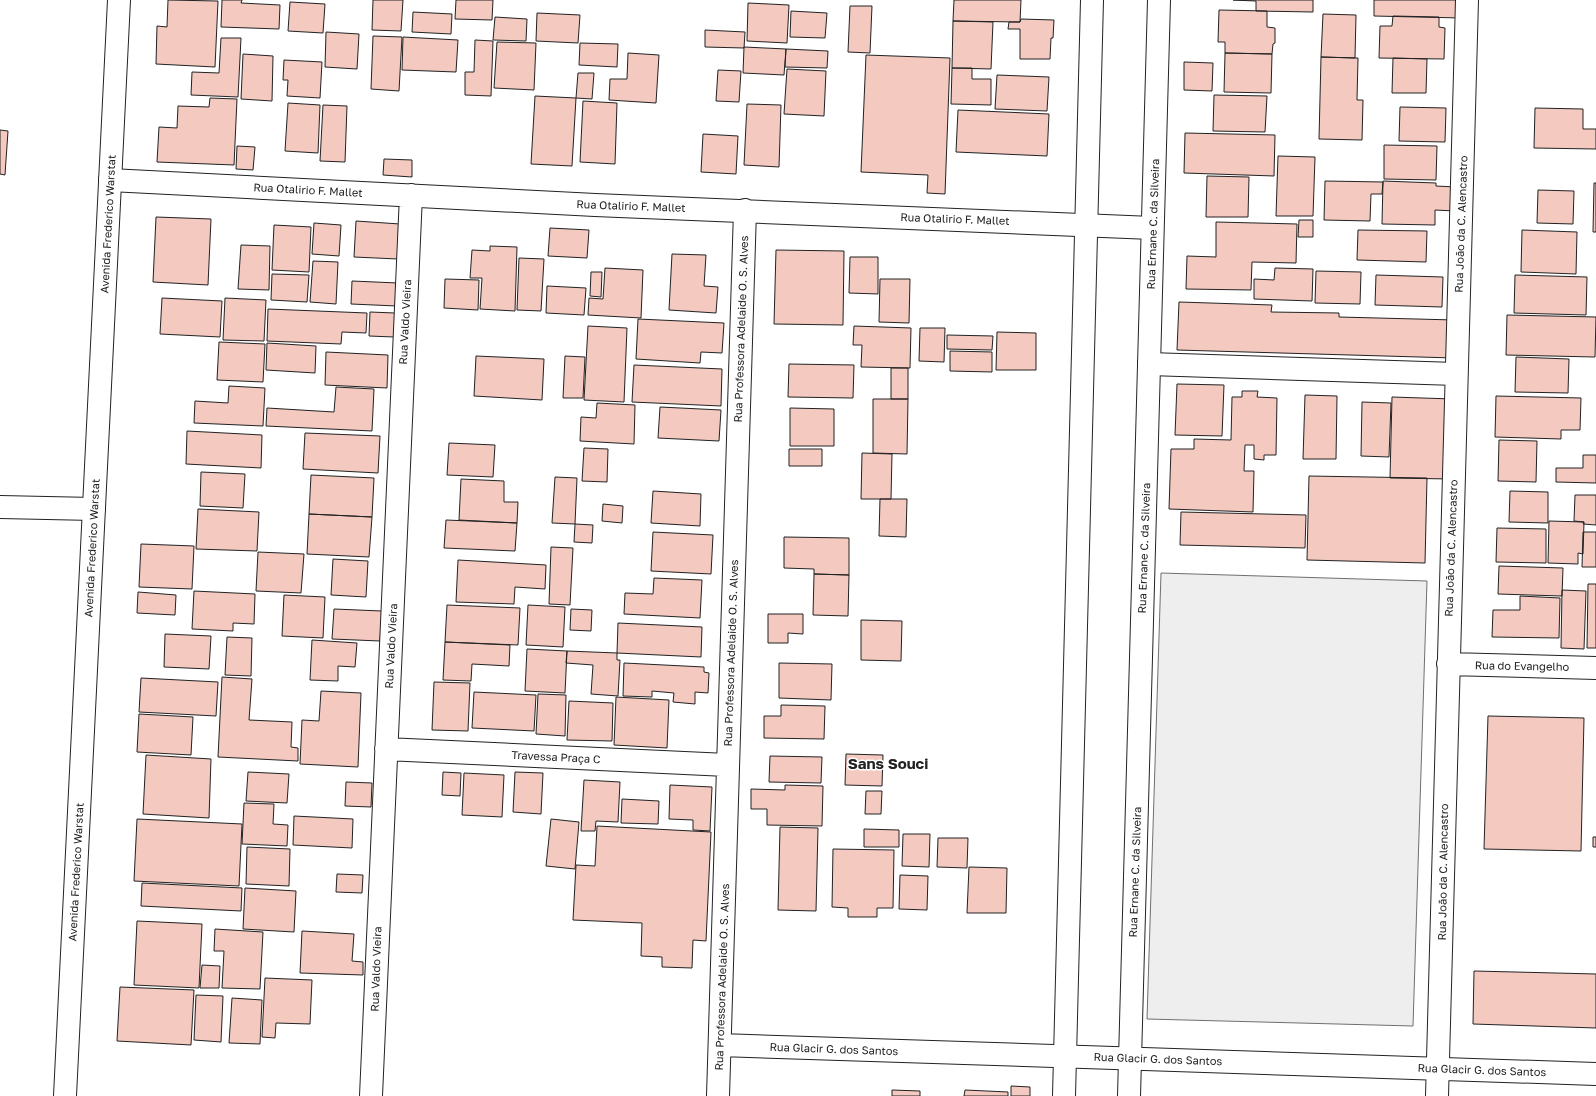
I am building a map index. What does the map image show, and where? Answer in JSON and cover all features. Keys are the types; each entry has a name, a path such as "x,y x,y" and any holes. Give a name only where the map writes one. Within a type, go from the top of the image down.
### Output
{"street":[{"name":"Avenida Frederico Warstat","path":"65,1096 119,0"},
{"path":"1064,1096 1092,0"},
{"name":"Rua Ernane C. da Silveira","path":"1129,1096 1159,0"},
{"name":"Rua João da C. Alencastro","path":"1437,1096 1467,0"},
{"name":"Rua Otalirio F. Mallet","path":"110,180 595,205 1152,228"},
{"name":"Rua Valdo Vieira","path":"371,1096 411,195"},
{"name":"Rua Professora Adelaide O. S. Alves","path":"718,1096 745,210"},
{"path":"1149,364 1456,374"},
{"path":"0,507 94,509"},
{"name":"Rua do Evangelho","path":"1448,664 1596,668"},
{"name":"Travessa Praça C","path":"386,749 727,765"},
{"name":"Rua Glacir G. dos Santos","path":"720,1045 1596,1074"}],"shaded area":[{"path":"1161,573 1427,581 1413,1026 1147,1019"}],"building":[{"path":"168,0 218,1 215,67 156,64 157,26 167,27"},
{"path":"222,0 242,0 241,3 280,5 279,29 221,27"},
{"path":"373,0 403,0 401,31 372,30"},
{"path":"456,0 493,0 492,20 455,19"},
{"path":"954,0 1021,0 1020,22 953,21"},
{"path":"1233,0 1313,0 1313,12 1256,11 1256,1"},
{"path":"1374,0 1462,0 1462,18 1374,16"},
{"path":"290,2 325,4 323,33 288,31"},
{"path":"748,3 789,5 787,43 747,41"},
{"path":"850,6 872,6 870,53 848,52"},
{"path":"1219,10 1267,11 1267,27 1275,28 1275,43 1273,44 1272,54 1225,53 1225,42 1218,42"},
{"path":"791,11 827,13 825,38 790,37"},
{"path":"413,12 452,14 451,34 412,32"},
{"path":"537,13 580,15 578,43 536,41"},
{"path":"1323,14 1356,15 1355,58 1321,57"},
{"path":"1393,16 1439,17 1439,27 1445,28 1444,59 1379,58 1380,26 1392,26"},
{"path":"495,17 527,19 526,41 493,40"},
{"path":"1021,19 1054,20 1050,59 1020,59 1020,29 1008,29 1009,22 1020,22"},
{"path":"953,21 993,22 991,69 952,68"},
{"path":"705,30 745,32 744,48 705,47"},
{"path":"326,32 359,34 357,69 325,67"},
{"path":"373,36 402,37 399,91 371,89"},
{"path":"403,37 458,40 456,72 402,70"},
{"path":"221,38 241,38 238,97 191,95 192,72 219,73"},
{"path":"475,40 493,41 491,96 465,95 465,72 474,72"},
{"path":"497,42 536,43 534,90 494,88"},
{"path":"580,43 618,44 617,67 579,65"},
{"path":"744,47 786,49 784,75 743,73"},
{"path":"786,49 828,51 827,68 785,67"},
{"path":"628,53 659,55 656,103 609,100 610,79 627,79"},
{"path":"1225,53 1272,54 1271,93 1224,92"},
{"path":"243,54 273,56 272,101 241,99"},
{"path":"866,55 950,58 945,194 927,193 928,175 861,172"},
{"path":"1321,57 1358,58 1357,100 1363,100 1362,140 1319,139"},
{"path":"1393,58 1427,59 1426,93 1392,93"},
{"path":"284,60 322,62 320,98 287,96 288,80 283,80"},
{"path":"1184,62 1213,63 1212,91 1184,90"},
{"path":"952,68 972,68 972,79 991,79 991,105 951,104"},
{"path":"787,69 826,71 824,116 784,114"},
{"path":"718,70 741,71 739,102 716,101"},
{"path":"578,73 594,73 592,99 576,98"},
{"path":"997,75 1049,77 1047,111 995,109"},
{"path":"1214,95 1267,96 1265,132 1213,131"},
{"path":"535,96 576,98 572,166 531,164"},
{"path":"210,98 237,99 234,165 157,162 159,127 177,128 178,106 209,107"},
{"path":"583,101 617,103 615,164 580,162"},
{"path":"288,103 320,105 318,153 285,151"},
{"path":"747,104 781,105 779,167 744,165"},
{"path":"323,105 347,106 345,162 320,161"},
{"path":"1400,107 1446,108 1445,142 1399,141"},
{"path":"1535,108 1583,109 1583,129 1596,129 1596,149 1534,148"},
{"path":"958,110 1049,114 1047,156 956,152"},
{"path":"0,130 8,131 5,175 0,174"},
{"path":"1185,133 1275,135 1274,176 1184,173"},
{"path":"703,134 738,136 736,174 701,172"},
{"path":"1384,145 1437,146 1436,180 1384,179"},
{"path":"237,146 255,147 253,170 236,169"},
{"path":"1278,156 1315,157 1313,216 1276,216"},
{"path":"384,159 412,160 412,177 383,175"},
{"path":"1207,176 1249,177 1248,217 1206,217"},
{"path":"1325,181 1383,182 1382,194 1371,194 1370,221 1324,220"},
{"path":"1383,181 1436,183 1436,186 1456,187 1455,211 1435,210 1435,225 1382,224"},
{"path":"1594,183 1596,183 1596,232 1593,232"},
{"path":"1538,190 1574,191 1573,224 1537,223"},
{"path":"156,217 211,219 208,285 153,282"},
{"path":"1299,220 1313,220 1313,237 1298,237"},
{"path":"356,221 400,224 398,259 354,257"},
{"path":"1216,222 1297,224 1296,263 1252,262 1251,290 1186,289 1187,256 1216,257"},
{"path":"314,223 341,225 339,256 312,254"},
{"path":"274,225 311,227 309,272 272,270"},
{"path":"550,228 589,230 587,258 548,256"},
{"path":"1358,230 1427,231 1426,262 1357,260"},
{"path":"1522,230 1577,232 1576,274 1521,272"},
{"path":"241,245 270,246 269,290 238,289"},
{"path":"490,246 517,247 515,311 480,309 482,278 470,278 472,250 490,251"},
{"path":"776,250 844,251 843,325 774,324"},
{"path":"672,254 706,255 704,286 718,287 716,313 669,310"},
{"path":"850,257 878,257 878,294 849,293"},
{"path":"519,258 544,259 541,311 517,310"},
{"path":"313,261 338,262 336,304 310,302"},
{"path":"605,268 643,270 641,318 588,315 589,298 603,299"},
{"path":"1275,268 1313,269 1312,301 1254,299 1254,279 1274,280"},
{"path":"1316,271 1361,272 1360,304 1315,303"},
{"path":"591,272 602,272 601,297 590,296"},
{"path":"272,274 309,275 307,302 271,300"},
{"path":"1376,275 1443,277 1442,307 1375,305"},
{"path":"1515,275 1587,277 1586,315 1514,313"},
{"path":"445,279 479,280 478,310 444,308"},
{"path":"880,279 910,279 909,323 879,322"},
{"path":"352,281 398,283 397,306 351,304"},
{"path":"547,286 586,288 584,315 546,313"},
{"path":"162,298 222,301 220,337 160,334"},
{"path":"225,298 266,300 264,341 223,340"},
{"path":"1179,302 1272,305 1271,312 1339,313 1339,317 1455,320 1454,358 1177,350"},
{"path":"268,309 367,313 366,333 342,332 341,344 267,341"},
{"path":"370,312 395,313 394,337 369,336"},
{"path":"1507,315 1596,317 1595,357 1506,355"},
{"path":"638,319 724,323 722,353 701,352 700,363 636,359"},
{"path":"588,326 627,328 624,402 584,400"},
{"path":"854,326 911,328 910,368 861,367 862,345 853,345"},
{"path":"920,328 945,328 944,362 919,361"},
{"path":"997,332 1036,333 1036,370 996,370"},
{"path":"947,335 993,336 992,350 947,349"},
{"path":"219,342 265,344 263,382 217,380"},
{"path":"267,343 316,346 315,373 266,370"},
{"path":"950,351 992,352 992,372 950,371"},
{"path":"326,352 388,355 387,388 325,385"},
{"path":"476,356 544,359 542,400 474,396"},
{"path":"565,356 585,357 583,398 563,398"},
{"path":"1516,357 1569,359 1568,393 1515,392"},
{"path":"789,364 854,365 853,398 788,397"},
{"path":"634,365 722,369 721,406 632,402"},
{"path":"891,368 908,368 908,399 891,399"},
{"path":"1177,384 1224,385 1222,436 1175,435"},
{"path":"229,386 265,388 263,426 194,423 195,401 228,403"},
{"path":"336,387 374,389 372,431 266,426 267,408 334,412"},
{"path":"1242,391 1258,391 1257,397 1277,398 1276,455 1264,455 1264,460 1254,459 1254,445 1245,445 1244,471 1254,471 1253,512 1169,509 1171,449 1194,449 1194,439 1231,440 1232,397 1242,397"},
{"path":"1305,395 1337,396 1336,459 1303,459"},
{"path":"1496,396 1581,398 1580,430 1561,430 1561,439 1495,437"},
{"path":"1392,397 1453,399 1451,479 1390,478"},
{"path":"873,399 908,399 907,454 873,453"},
{"path":"1362,402 1391,403 1389,457 1361,456"},
{"path":"597,403 635,405 634,444 580,441 581,417 596,418"},
{"path":"660,407 721,410 719,441 658,438"},
{"path":"790,408 834,409 834,446 790,446"},
{"path":"187,431 262,435 261,468 186,464"},
{"path":"305,433 380,436 378,473 303,469"},
{"path":"1499,440 1537,441 1536,482 1498,481"},
{"path":"449,443 495,445 493,477 447,475"},
{"path":"584,448 608,449 607,482 582,481"},
{"path":"789,449 822,449 822,466 789,466"},
{"path":"862,453 892,454 891,499 861,499"},
{"path":"1583,455 1596,455 1596,483 1556,482 1556,468 1583,468"},
{"path":"201,472 245,474 243,508 200,506"},
{"path":"311,475 374,478 372,517 309,514"},
{"path":"1309,476 1427,478 1425,563 1307,560"},
{"path":"555,477 577,478 575,524 552,523"},
{"path":"461,479 504,481 504,502 518,502 517,523 459,520"},
{"path":"653,491 701,494 700,526 651,523"},
{"path":"1510,491 1548,492 1548,523 1509,522"},
{"path":"1575,495 1596,495 1596,525 1583,524 1584,522 1574,521"},
{"path":"880,499 907,499 906,537 879,536"},
{"path":"603,504 623,506 622,523 602,521"},
{"path":"198,509 259,512 257,551 196,549"},
{"path":"1181,512 1306,515 1305,548 1180,545"},
{"path":"309,514 372,517 369,557 307,554"},
{"path":"446,520 517,523 515,551 444,548"},
{"path":"1549,521 1584,522 1583,554 1578,553 1578,564 1548,563"},
{"path":"575,524 593,525 592,543 574,542"},
{"path":"1497,528 1546,529 1546,563 1496,562"},
{"path":"653,532 713,535 711,574 651,571"},
{"path":"1583,532 1596,532 1596,567 1582,567"},
{"path":"784,537 849,538 849,575 814,574 814,569 784,568"},
{"path":"141,544 194,546 192,589 139,587"},
{"path":"551,547 573,548 570,605 549,604"},
{"path":"258,552 304,554 301,593 256,591"},
{"path":"333,559 368,561 366,597 331,595"},
{"path":"458,560 546,565 545,589 515,587 514,604 456,602"},
{"path":"1499,566 1563,568 1562,596 1498,594"},
{"path":"814,574 849,575 848,616 813,615"},
{"path":"654,578 702,580 700,618 624,614 625,593 653,594"},
{"path":"1588,584 1596,584 1596,648 1587,648"},
{"path":"1562,590 1586,591 1584,649 1561,648"},
{"path":"194,591 255,594 254,624 233,623 233,631 192,629"},
{"path":"138,592 176,595 175,615 137,613"},
{"path":"284,595 325,597 323,638 282,636"},
{"path":"1520,596 1560,598 1559,638 1492,637 1493,610 1520,610"},
{"path":"447,605 520,608 518,645 445,642"},
{"path":"528,605 565,607 563,647 526,645"},
{"path":"334,609 382,611 380,641 332,639"},
{"path":"571,609 592,610 591,631 570,630"},
{"path":"768,614 803,614 803,634 788,633 788,643 768,643"},
{"path":"861,620 902,621 901,661 861,660"},
{"path":"618,623 702,627 701,657 617,653"},
{"path":"165,634 211,636 209,669 164,667"},
{"path":"227,637 252,638 251,676 225,675"},
{"path":"312,640 357,643 355,667 338,666 338,681 310,680"},
{"path":"445,642 510,645 509,666 472,664 471,681 443,680"},
{"path":"527,649 567,651 565,693 525,691"},
{"path":"567,651 617,653 617,660 620,660 618,696 591,694 593,665 566,663"},
{"path":"624,663 704,667 704,672 709,673 708,693 695,692 695,704 673,702 674,693 652,691 652,697 623,696"},
{"path":"779,663 832,664 831,700 779,698"},
{"path":"222,677 252,679 249,720 292,722 291,747 298,748 298,761 218,757"},
{"path":"141,678 218,682 216,716 139,712"},
{"path":"434,682 470,683 468,731 432,730"},
{"path":"321,691 361,693 358,767 300,764 302,720 319,721"},
{"path":"474,692 536,695 534,731 472,728"},
{"path":"538,694 566,695 565,736 536,734"},
{"path":"616,697 669,700 667,748 614,745"},
{"path":"569,701 613,703 612,741 567,740"},
{"path":"781,705 825,706 824,739 764,738 764,716 781,716"},
{"path":"139,714 193,717 191,755 137,752"},
{"path":"1488,716 1584,718 1581,851 1484,849"},
{"path":"846,754 883,755 882,786 845,785"},
{"path":"146,755 211,759 209,818 143,814"},
{"path":"770,756 822,757 821,783 769,782"},
{"path":"248,772 289,774 287,803 246,801"},
{"path":"443,772 461,773 460,796 442,795"},
{"path":"515,772 543,773 541,814 513,812"},
{"path":"464,773 504,775 502,817 462,815"},
{"path":"584,780 620,782 618,822 596,821 595,831 581,831"},
{"path":"346,782 372,783 371,807 345,806"},
{"path":"670,785 712,787 710,831 693,830 693,820 669,819"},
{"path":"785,785 823,786 822,826 767,825 767,809 751,809 751,789 785,790"},
{"path":"866,791 882,791 881,814 865,814"},
{"path":"622,799 659,801 658,824 621,823"},
{"path":"244,803 274,804 273,824 288,825 287,846 242,844"},
{"path":"294,816 353,819 352,848 293,845"},
{"path":"137,819 242,824 239,886 134,881"},
{"path":"551,819 579,822 575,869 546,866"},
{"path":"597,826 711,832 706,941 693,940 692,968 662,967 662,957 641,956 642,923 573,920 576,865 595,866"},
{"path":"780,827 818,828 816,911 778,910"},
{"path":"864,829 899,830 899,847 864,847"},
{"path":"903,834 930,834 929,867 902,866"},
{"path":"1593,837 1596,837 1596,847 1593,847"},
{"path":"938,838 968,838 967,868 937,867"},
{"path":"247,847 290,849 289,886 246,884"},
{"path":"833,849 894,850 893,908 877,908 877,917 848,917 848,908 832,907"},
{"path":"969,867 1007,868 1006,913 967,913"},
{"path":"337,874 363,875 362,893 336,892"},
{"path":"900,875 928,876 927,910 899,909"},
{"path":"142,883 242,888 241,911 141,906"},
{"path":"245,888 296,891 294,932 243,929"},
{"path":"137,921 202,924 199,988 134,985"},
{"path":"215,929 263,932 260,989 222,988 224,951 214,951"},
{"path":"302,931 354,934 352,961 363,962 363,975 300,973"},
{"path":"202,965 220,966 219,988 200,988"},
{"path":"1474,971 1596,974 1596,1028 1473,1024"},
{"path":"265,978 312,980 310,1024 276,1023 275,1038 262,1037"},
{"path":"120,987 194,990 191,1045 117,1041"},
{"path":"196,995 223,996 221,1042 194,1040"},
{"path":"232,998 262,1000 260,1044 229,1043"},
{"path":"1011,1086 1030,1087 1030,1096 1011,1096"},
{"path":"892,1090 920,1091 920,1096 892,1096"},
{"path":"965,1090 1008,1092 1008,1096 964,1096"}],"district":[{"name":"Sans Souci","path":"888,764"}]}
